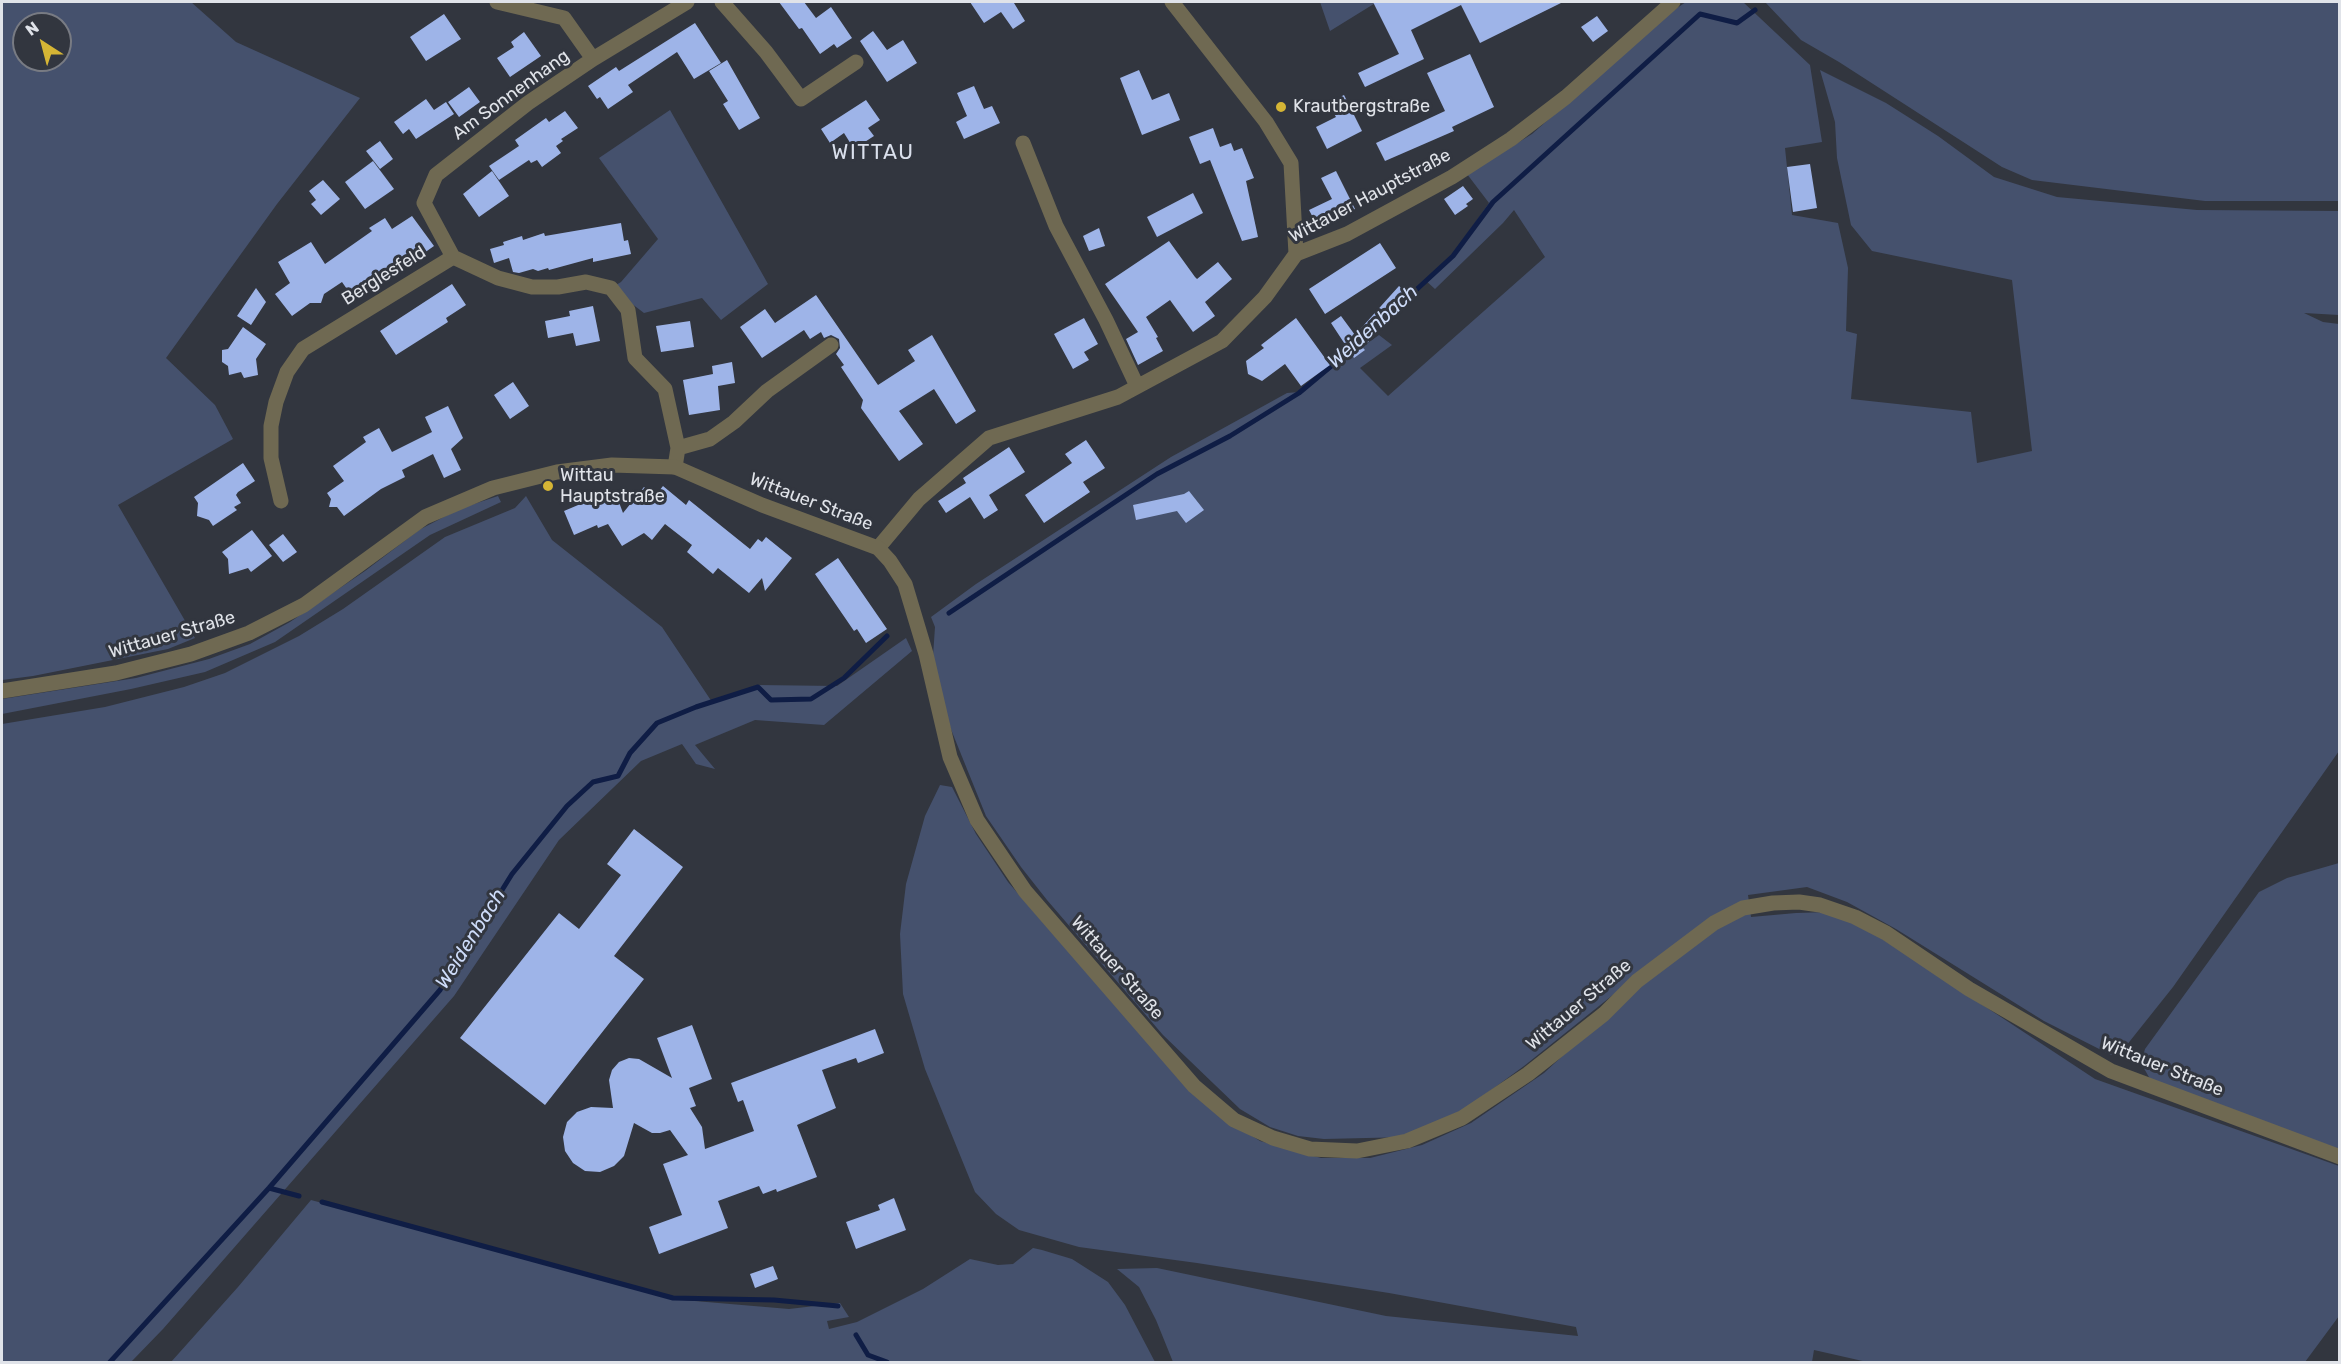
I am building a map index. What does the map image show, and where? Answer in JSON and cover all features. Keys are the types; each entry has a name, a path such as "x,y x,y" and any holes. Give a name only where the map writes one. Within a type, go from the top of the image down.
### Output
{"street":[{"path":"497,2 564,18 593,59"},
{"name":"Am Sonnenhang","path":"453,256 424,203 436,175 528,103 593,59 687,2"},
{"path":"722,2 766,52 801,99 856,62"},
{"name":"Wittauer Hauptstraße","path":"878,548 919,499 989,438 1118,397 1222,341 1265,297 1296,254 1347,234 1452,177 1511,139 1566,97 1673,2"},
{"path":"1178,4 1266,122 1291,163 1296,254"},
{"path":"1023,143 1056,226 1106,320 1137,386"},
{"name":"Berglesfeld","path":"281,501 271,458 270,426 287,372 303,349 453,256 498,278 532,287 558,287 586,282 611,288 628,310 635,358 665,389 678,447 675,467"},
{"path":"678,447 710,439 734,422 767,392 831,345"},
{"name":"Wittauer Straße","path":"2,691 116,673 191,654 249,633 304,605 425,517 493,488 556,472 612,465 675,467 762,505 878,548 890,561 905,584 926,654 950,757 976,820 1024,891 1194,1086 1234,1120 1273,1138 1310,1149 1357,1151 1407,1141 1462,1118 1528,1074 1604,1014 1637,981 1714,923 1743,908 1799,902 1820,905 1855,917 1886,933 1969,989 2110,1071 2340,1157"}],"shaded area":[{"path":"2,2 191,2 236,42 360,98 277,204 166,358 215,405 233,439 118,505 195,638 168,649 2,680"},
{"path":"1320,2 1377,2 1330,31"},
{"path":"1686,2 1743,2 1810,65 1822,142 1785,148 1792,215 1838,223 1848,268 1846,331 1857,334 1851,399 1971,412 1977,463 2032,451 2012,280 1872,251 1851,225 1837,158 1835,122 1820,70 1886,103 1938,136 1994,177 2057,197 2197,210 2339,211 2339,315 2304,313 2323,322 2339,324 2339,751 2173,987 2122,1051 2111,1055 2044,1021 1896,929 1847,902 1807,887 1748,895 1751,917 1828,912 1872,932 2095,1079 2339,1166 2339,1316 2305,1362 1867,1362 1814,1350 1812,1362 1173,1362 1156,1320 1139,1287 1117,1269 1157,1268 1386,1316 1578,1336 1576,1327 1389,1293 1079,1247 1019,1230 996,1214 975,1192 925,1069 903,994 900,934 906,884 925,816 940,785 952,787 976,834 1008,882 1041,920 1224,1118 1260,1141 1321,1158 1370,1158 1422,1145 1471,1123 1544,1073 1609,1013 1614,994 1524,1066 1449,1121 1409,1137 1324,1139 1298,1136 1270,1127 1240,1109 1163,1035 1047,900 986,816 948,722 933,656 935,627 931,617 976,584 1171,457 1287,393 1299,392 1379,335 1392,345 1360,368 1388,396 1545,257 1514,210 1435,289 1425,280 1452,255 1489,203 1467,174 1532,134 1668,14"},
{"path":"1765,2 2339,2 2339,201 2205,201 2032,180 2002,167 1801,40"},
{"path":"670,110 768,284 721,320 702,298 644,313 611,288 621,282 658,239 599,158"},
{"path":"498,496 501,502 430,535 275,642 205,672 2,714 2,699 136,678 209,659 250,644 290,622 365,571 419,530 459,509"},
{"path":"526,496 552,540 662,627 712,702 757,685 837,686 906,638 912,651 824,725 755,720 695,745 715,769 696,764 682,744 641,761 559,840 454,996 163,1329 131,1362 2,1362 2,724 105,707 184,687 225,673 299,636 343,609 445,537 515,508"},
{"path":"2339,863 2339,1153 2150,1079 2141,1063 2145,1049 2259,892 2287,878"},
{"path":"311,1200 683,1300 789,1309 840,1303 849,1317 827,1321 829,1329 857,1322 923,1289 970,1259 998,1265 1013,1264 1033,1248 1072,1259 1108,1282 1125,1305 1155,1362 171,1362"}],"building":[{"path":"779,2 804,2 816,18 831,7 852,38 837,48 834,44 820,54 802,28 799,29"},
{"path":"970,2 1017,2 1014,3 1025,21 1013,29 1001,12 984,23"},
{"path":"1373,2 1563,2 1480,43 1461,5 1411,30 1424,59 1365,87 1358,73 1399,54"},
{"path":"444,14 461,39 426,61 410,37"},
{"path":"1597,16 1608,31 1593,42 1581,27"},
{"path":"695,23 721,63 694,79 677,52 628,85 633,92 608,109 600,97 597,99 588,86 616,67 619,71"},
{"path":"873,31 887,50 903,40 917,63 887,82 860,41"},
{"path":"524,32 541,56 510,77 497,58 514,47 511,42"},
{"path":"1470,54 1494,107 1452,127 1454,131 1385,161 1376,143 1445,111 1427,73"},
{"path":"727,60 760,118 739,130 723,104 728,101 709,71"},
{"path":"1139,70 1152,100 1169,93 1180,120 1142,135 1120,78"},
{"path":"974,86 984,109 992,106 1000,123 964,139 956,122 967,116 957,93"},
{"path":"469,87 480,102 459,117 448,102"},
{"path":"1344,95 1362,131 1327,149 1316,127 1336,117 1328,103"},
{"path":"426,99 434,110 446,102 454,114 416,139 409,129 403,134 394,122"},
{"path":"866,100 880,120 868,128 874,136 854,149 844,133 830,143 821,129"},
{"path":"565,111 578,128 561,139 563,141 556,146 561,153 542,167 537,160 531,163 529,160 499,180 489,166 519,146 515,140 546,118 549,122"},
{"path":"1213,128 1220,147 1231,143 1234,151 1242,148 1254,178 1246,181 1258,237 1242,241 1210,160 1200,164 1189,137"},
{"path":"380,141 393,159 380,169 366,151"},
{"path":"373,161 394,189 365,209 345,182"},
{"path":"1810,164 1817,208 1793,212 1787,167"},
{"path":"492,171 509,196 479,217 463,194"},
{"path":"1336,171 1355,209 1318,227 1309,210 1332,199 1321,178"},
{"path":"323,180 340,199 321,215 311,204 316,200 309,191"},
{"path":"1463,186 1473,199 1466,204 1468,206 1455,215 1444,199"},
{"path":"1193,193 1203,213 1157,237 1147,217"},
{"path":"412,216 434,246 407,265 404,260 363,288 360,284 349,292 342,282 324,294 321,303 310,303 292,316 275,294 290,283 278,262 311,242 325,264 372,231 369,228 385,218 392,229"},
{"path":"621,223 624,241 628,240 631,254 593,262 593,258 549,270 548,268 538,271 533,269 519,273 513,272 509,258 494,263 490,249 522,236 523,240 544,233 545,236"},
{"path":"1099,228 1105,246 1089,251 1083,236"},
{"path":"1169,241 1197,279 1218,262 1232,279 1205,302 1215,316 1193,332 1170,300 1146,317 1163,351 1138,365 1126,339 1138,332 1105,284"},
{"path":"1380,243 1396,268 1325,314 1309,289"},
{"path":"452,284 466,305 446,318 448,322 396,355 380,331"},
{"path":"1399,286 1410,295 1363,348 1365,350 1354,358 1331,323 1341,316 1355,335"},
{"path":"256,288 266,302 251,325 237,316"},
{"path":"816,295 878,385 915,361 908,350 932,335 976,411 956,424 934,389 899,411 923,444 899,461 861,408 863,400 841,367 844,365 836,354 840,348 839,339 831,335 824,338 821,332 810,339 804,330 762,358 740,327 765,309 775,323"},
{"path":"593,306 600,341 576,346 573,333 548,338 545,321 570,316 569,311"},
{"path":"1084,318 1098,344 1084,352 1089,360 1073,369 1054,334"},
{"path":"1296,318 1330,365 1301,386 1285,364 1262,381 1248,374 1246,361 1264,348 1261,345"},
{"path":"690,321 694,347 661,352 656,326"},
{"path":"243,327 266,344 256,359 258,375 244,378 241,372 229,375 228,366 222,362 222,350 228,349"},
{"path":"732,362 735,383 718,386 720,410 689,415 683,380 713,374 712,366"},
{"path":"513,382 529,406 510,419 494,395"},
{"path":"448,406 463,438 451,449 461,470 444,478 433,454 402,470 405,477 381,489 344,516 337,507 329,507 331,499 327,493 344,481 333,466 366,442 363,437 379,428 392,452 432,432 425,417"},
{"path":"1086,440 1105,468 1083,482 1090,492 1044,523 1025,495 1072,463 1065,454"},
{"path":"1009,447 1025,472 989,495 998,510 984,519 970,497 946,513 938,501 966,483 963,478"},
{"path":"243,463 255,481 236,495 241,503 234,507 237,510 213,526 209,520 197,516 198,503 194,497"},
{"path":"663,486 686,505 689,500 750,549 758,539 762,542 766,537 792,558 765,591 762,578 749,593 718,568 713,574 687,552 692,545 665,524 652,540 644,533 622,546 608,524 598,528 597,525 574,535 564,511 597,497 600,504 617,497 623,513 644,487 655,496"},
{"path":"1189,491 1204,510 1186,523 1177,511 1136,520 1133,505"},
{"path":"252,530 272,556 251,572 248,568 229,574 228,559 222,552"},
{"path":"283,534 297,552 283,562 269,545"},
{"path":"838,558 887,629 866,643 857,629 854,631 815,574"},
{"path":"634,829 683,867 614,956 644,979 545,1105 460,1038 559,913 579,929 621,875 607,864"},
{"path":"692,1025 712,1079 689,1088 696,1106 690,1108 702,1127 705,1149 754,1131 743,1100 738,1102 731,1083 875,1029 884,1053 858,1063 856,1058 822,1070 836,1108 797,1125 817,1177 777,1192 776,1189 763,1194 759,1186 718,1201 728,1228 659,1254 649,1227 682,1215 663,1164 688,1155 670,1130 652,1133 634,1123 624,1156 614,1166 600,1172 585,1171 573,1163 565,1151 563,1137 567,1122 577,1112 591,1107 613,1108 609,1080 612,1070 619,1062 629,1058 639,1059 672,1078 657,1038"},
{"path":"894,1198 906,1230 856,1249 846,1222 880,1210 878,1205"},
{"path":"773,1266 778,1279 755,1288 750,1274"}],"waterway":[{"name":"Weidenbach","path":"1403,302 1453,256 1493,202 1700,14 1737,23 1755,10"},
{"name":"Weidenbach","path":"949,613 1157,474 1230,436 1299,393 1354,347"},
{"name":"Weidenbach","path":"110,1362 269,1188 440,990 512,874 567,806 593,782 618,776 630,753 657,723 696,707 758,687 771,700 811,699 844,678 887,636"},
{"path":"269,1188 299,1196"},
{"path":"322,1202 673,1298 774,1300 838,1306"},
{"path":"856,1335 868,1355 887,1362"}],"place":[{"name":"Krautbergstraße","path":"1281,107"},
{"name":"Wittau Hauptstraße","path":"548,486"}],"district":[{"name":"WITTAU","path":"873,153"}]}
